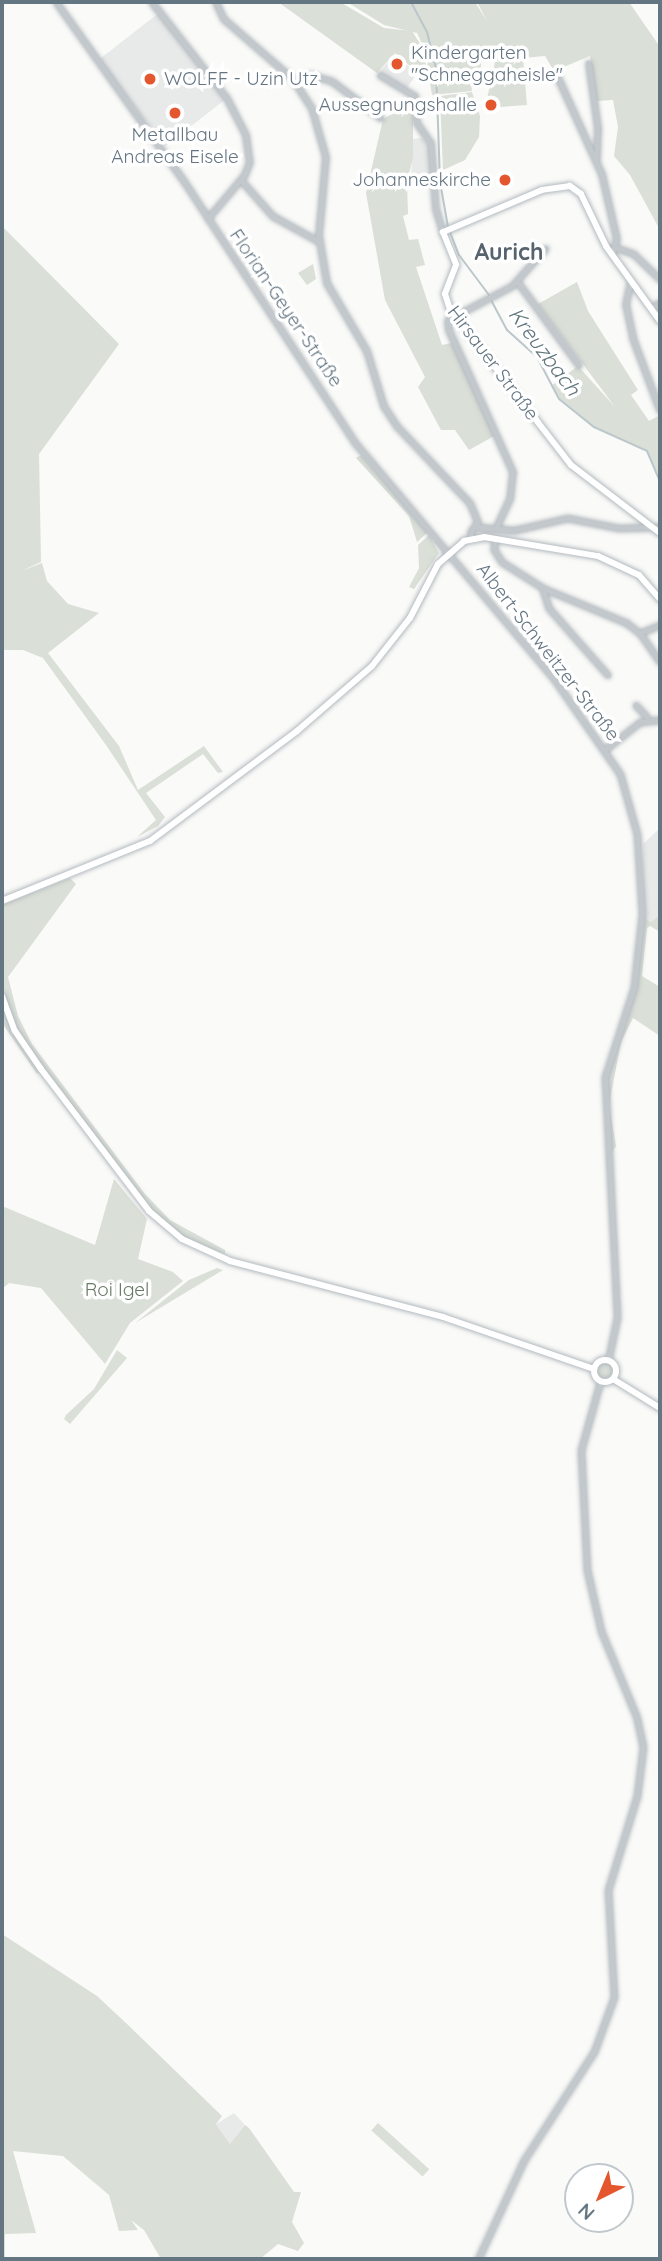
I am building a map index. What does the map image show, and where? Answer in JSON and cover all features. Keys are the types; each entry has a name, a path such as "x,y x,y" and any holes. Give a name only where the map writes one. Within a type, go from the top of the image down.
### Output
{"main road":[{"path":"446,230 561,185 576,189 631,280 660,321"},
{"name":"Hirsauer Straße","path":"446,230 456,265 445,294 454,315 571,465 659,529"},
{"path":"2,901 150,841 297,731 372,666 410,618 448,552 472,539 496,540 609,559 639,575 660,599"},
{"path":"2,996 23,1045 136,1195 182,1239 230,1261 443,1317 594,1369 600,1382 613,1379 660,1408"},
{"path":"594,1369 599,1362 608,1361 616,1370 613,1379"}],"street":[{"name":"Florian-Geyer-Straße","path":"56,2 208,219 356,444 448,552"},
{"path":"152,2 242,121 250,150 242,181 208,219"},
{"path":"216,2 223,19 293,79 312,108 326,157 320,242 327,283 367,351 384,406 427,460 470,503 477,527"},
{"path":"589,63 598,128 597,160 615,251 634,254 660,279"},
{"path":"293,79 311,75 332,81 381,118"},
{"path":"380,75 415,96 417,123 431,144 436,209 446,230"},
{"path":"557,75 597,160"},
{"path":"242,181 283,224 320,242"},
{"path":"498,525 510,499 513,472 449,330 448,321 454,315 517,282 545,249"},
{"path":"631,280 626,292 631,329 660,410"},
{"path":"517,282 579,365"},
{"path":"649,308 660,303"},
{"path":"472,539 471,532 477,527 498,525 515,530 568,518 620,528 659,529"},
{"path":"496,540 494,549 502,562 542,588 627,623 640,633 660,662"},
{"name":"Albert-Schweitzer-Straße","path":"448,552 606,749 624,784 635,821 641,939 632,996 605,1077 617,1318 608,1361"},
{"path":"542,588 549,608 608,675"},
{"path":"640,633 660,625"},
{"path":"635,705 647,718 660,720"},
{"path":"606,749 647,718"},
{"path":"478,2259 524,2160 594,2052 614,1997 608,1890 634,1807 643,1755 639,1725 601,1631 587,1570 581,1450 600,1382"}],"shaded area":[{"path":"160,12 227,98 166,146 99,60"},
{"name":"Kindergarten \"Schneggaheisle\"","path":"395,54 417,74 406,89 378,73"},
{"path":"422,138 429,147 432,180 411,179 413,139"},
{"path":"660,828 660,915 651,922 644,918 643,844"},
{"path":"234,2113 245,2125 230,2144 216,2124"}],"green space":[{"path":"278,2 340,2 384,28 412,31 424,50 427,72 418,73 395,53 377,73"},
{"path":"347,2 475,2 487,21 477,2 629,2 660,47 660,230 630,175 614,156 618,127 613,100 596,101 590,56 554,71 545,56 523,58 527,105 485,108 495,62 521,59 481,62 481,81 471,82 472,91 432,95 425,50 417,33 384,25"},
{"path":"472,92 480,116 479,137 465,160 443,170 440,96"},
{"path":"408,105 413,105 413,157 407,183 408,214 403,216 409,240 418,239 425,265 416,267 442,345 452,343 496,435 469,450 455,430 441,430 418,387 425,377 385,300 366,193 383,119"},
{"path":"2,226 119,344 39,454 41,562 21,571 42,563 47,581 68,604 99,613 48,653 119,746 138,790 204,746 223,772 218,773 203,754 146,793 165,817 158,826 137,837 156,820 106,745 43,658 23,650 2,650"},
{"path":"313,264 316,279 307,285 298,273"},
{"path":"577,282 588,311 638,390 631,395 649,421 660,415 660,479 647,451 594,426 559,398 551,386 578,366 615,407 538,304"},
{"path":"361,455 428,532 417,542 409,516 356,458"},
{"path":"429,535 439,553 414,589 409,587 419,568 418,545"},
{"path":"70,878 76,884 8,977 18,1016 32,1044 145,1194 170,1220 225,1250 225,1254 181,1236 151,1209 26,1045 11,1017 2,984 2,905"},
{"path":"660,915 660,932 650,926 647,928 642,976 660,987 660,1036 633,1018 621,1042 609,1105 616,1146 611,1154 606,1075 635,987 644,918 651,922"},
{"path":"2,1005 17,1040 39,1072 37,1074 2,1023"},
{"name":"Roi Igel","path":"114,1179 147,1219 138,1259 173,1272 183,1281 130,1323 105,1364 41,1288 9,1283 2,1289 2,1206 95,1245"},
{"path":"217,1268 223,1270 135,1323 189,1280"},
{"path":"117,1350 127,1358 70,1424 64,1419 66,1415 94,1389"},
{"path":"601,1362 609,1362 614,1371 612,1378 601,1380 596,1375 596,1367"},
{"path":"2,1934 97,1996 222,2116 216,2124 230,2144 245,2125 249,2128 294,2192 301,2192 292,2222 304,2243 298,2251 278,2244 260,2259 161,2259 144,2230 131,2220 138,2230 119,2231 109,2195 63,2156 13,2151 36,2233 5,2234 5,2259 2,2259"},
{"path":"378,2123 429,2169 423,2177 371,2130"}],"waterway":[{"name":"Kreuzbach","path":"411,2 427,32 436,67 440,182 448,227"},
{"name":"Kreuzbach","path":"450,232 459,255 489,295"},
{"name":"Kreuzbach","path":"491,300 507,330 537,357 559,399 594,427 647,451 660,481"}],"place":[{"name":"Kindergarten \"Schneggaheisle\"","path":"397,64"},
{"name":"WOLFF - Uzin Utz","path":"150,79"},
{"name":"Aussegnungshalle","path":"491,105"},
{"name":"Metallbau Andreas Eisele","path":"175,113"},
{"name":"Johanneskirche","path":"505,180"}],"district":[{"name":"Aurich","path":"509,252"}]}
